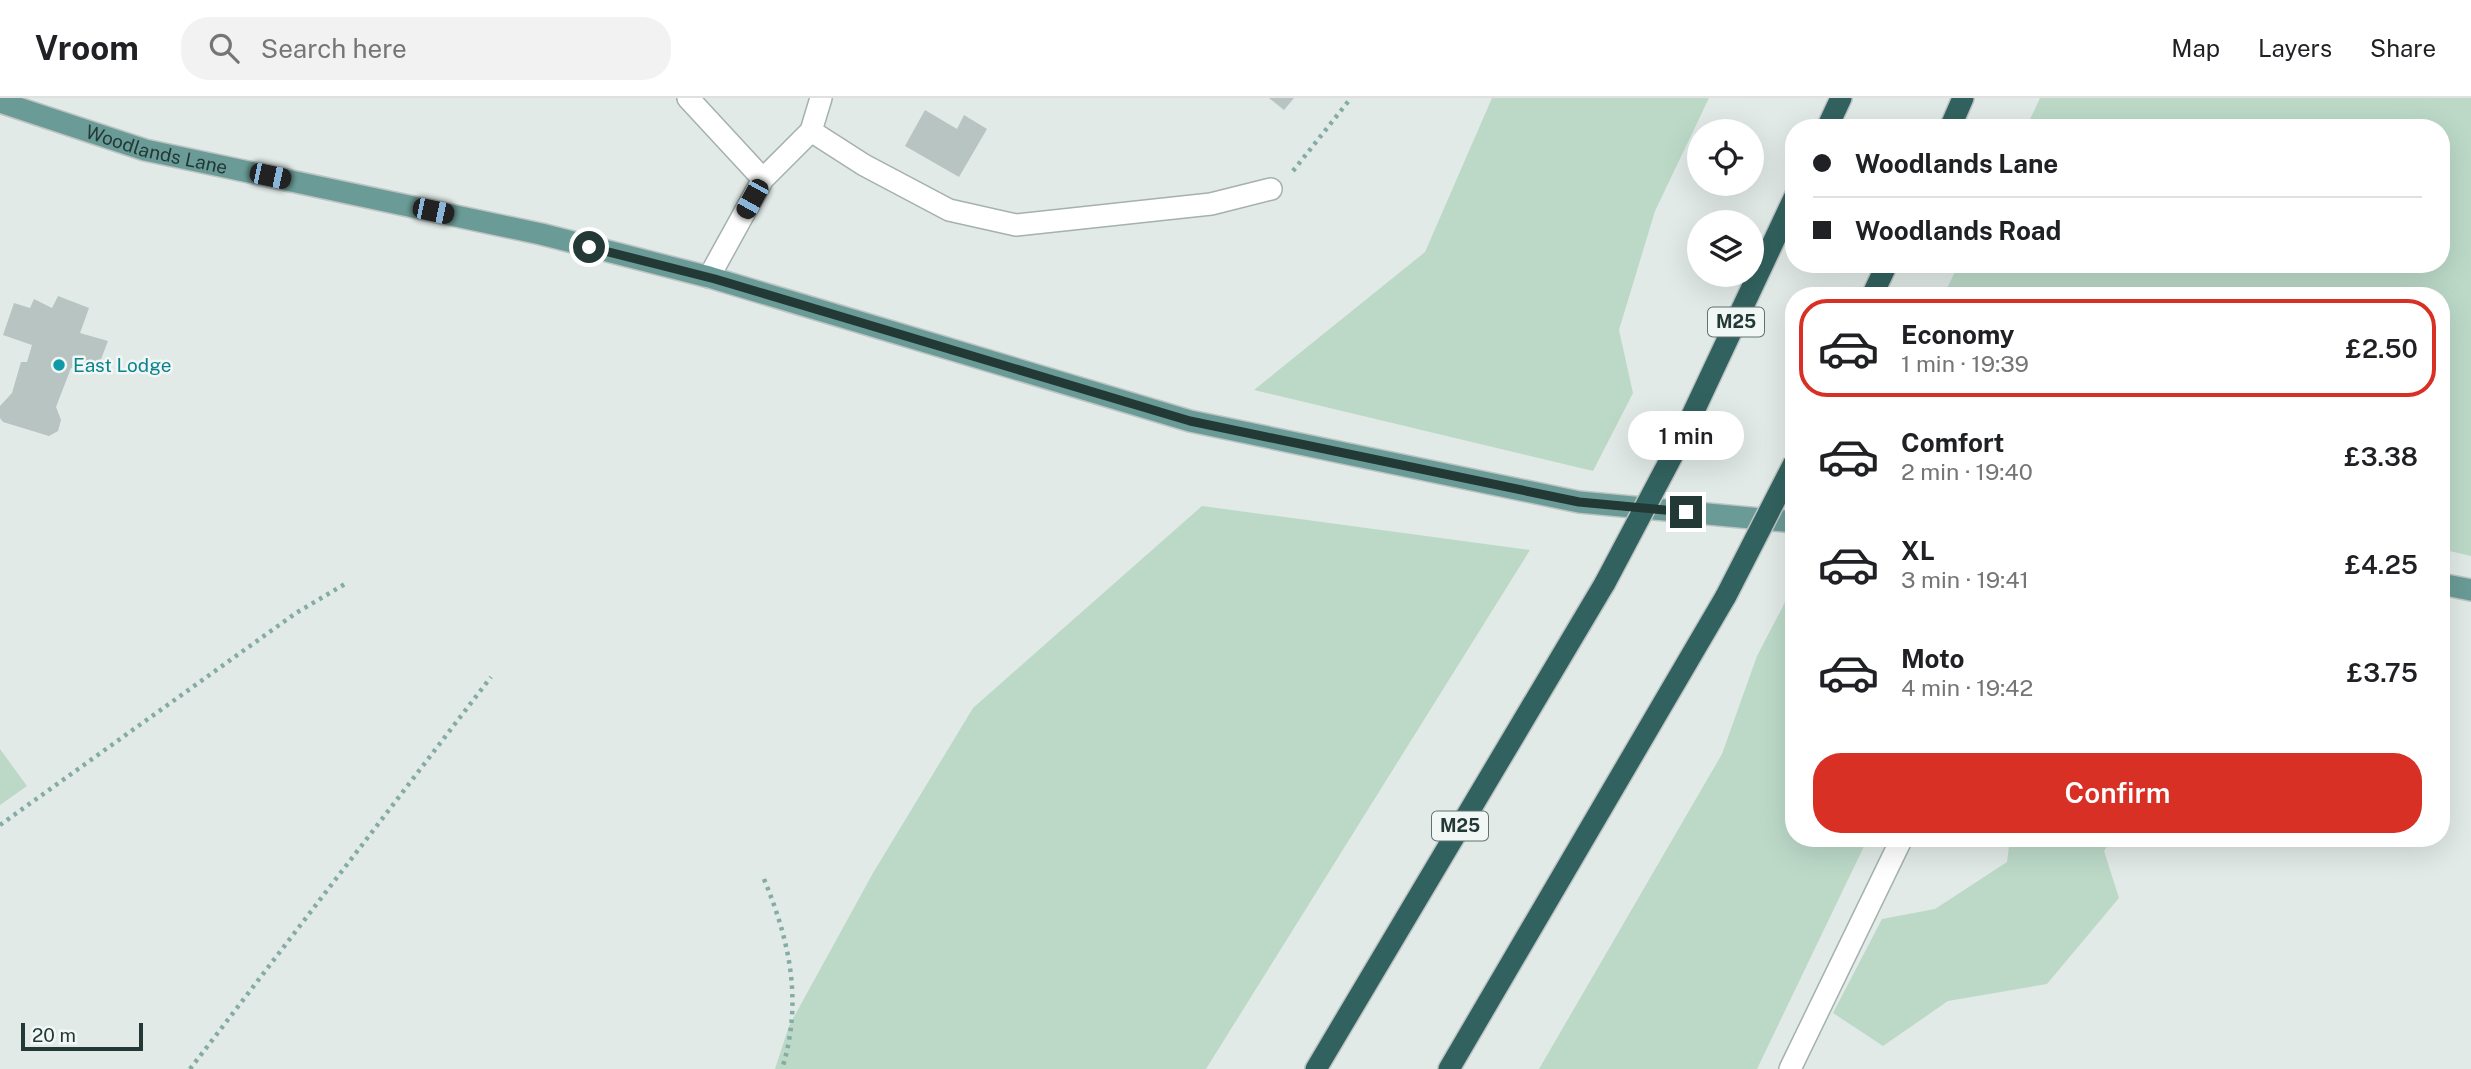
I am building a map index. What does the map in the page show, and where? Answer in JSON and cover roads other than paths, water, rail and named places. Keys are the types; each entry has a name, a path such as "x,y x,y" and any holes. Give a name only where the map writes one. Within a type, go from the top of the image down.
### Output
{"highway":[{"path":"1831,119 1841,98"},
{"path":"1954,119 1963,98"},
{"name":"M25","path":"1316,1069 1605,583 1678,445 1785,217"},
{"path":"1449,1069 1726,596 1785,481"}],"main road":[{"name":"Woodlands Lane","path":"0,102 145,150 541,234 709,277 1190,421 1579,502 1785,521"},
{"path":"2450,586 2471,590"}],"street":[{"path":"688,98 763,179"},
{"path":"709,277 763,179 811,131 821,98"},
{"path":"811,131 864,165 949,209 1016,225 1211,204 1271,189"},
{"path":"1790,1069 1898,847"}],"place":[{"name":"East Lodge","path":"59,365"}]}
